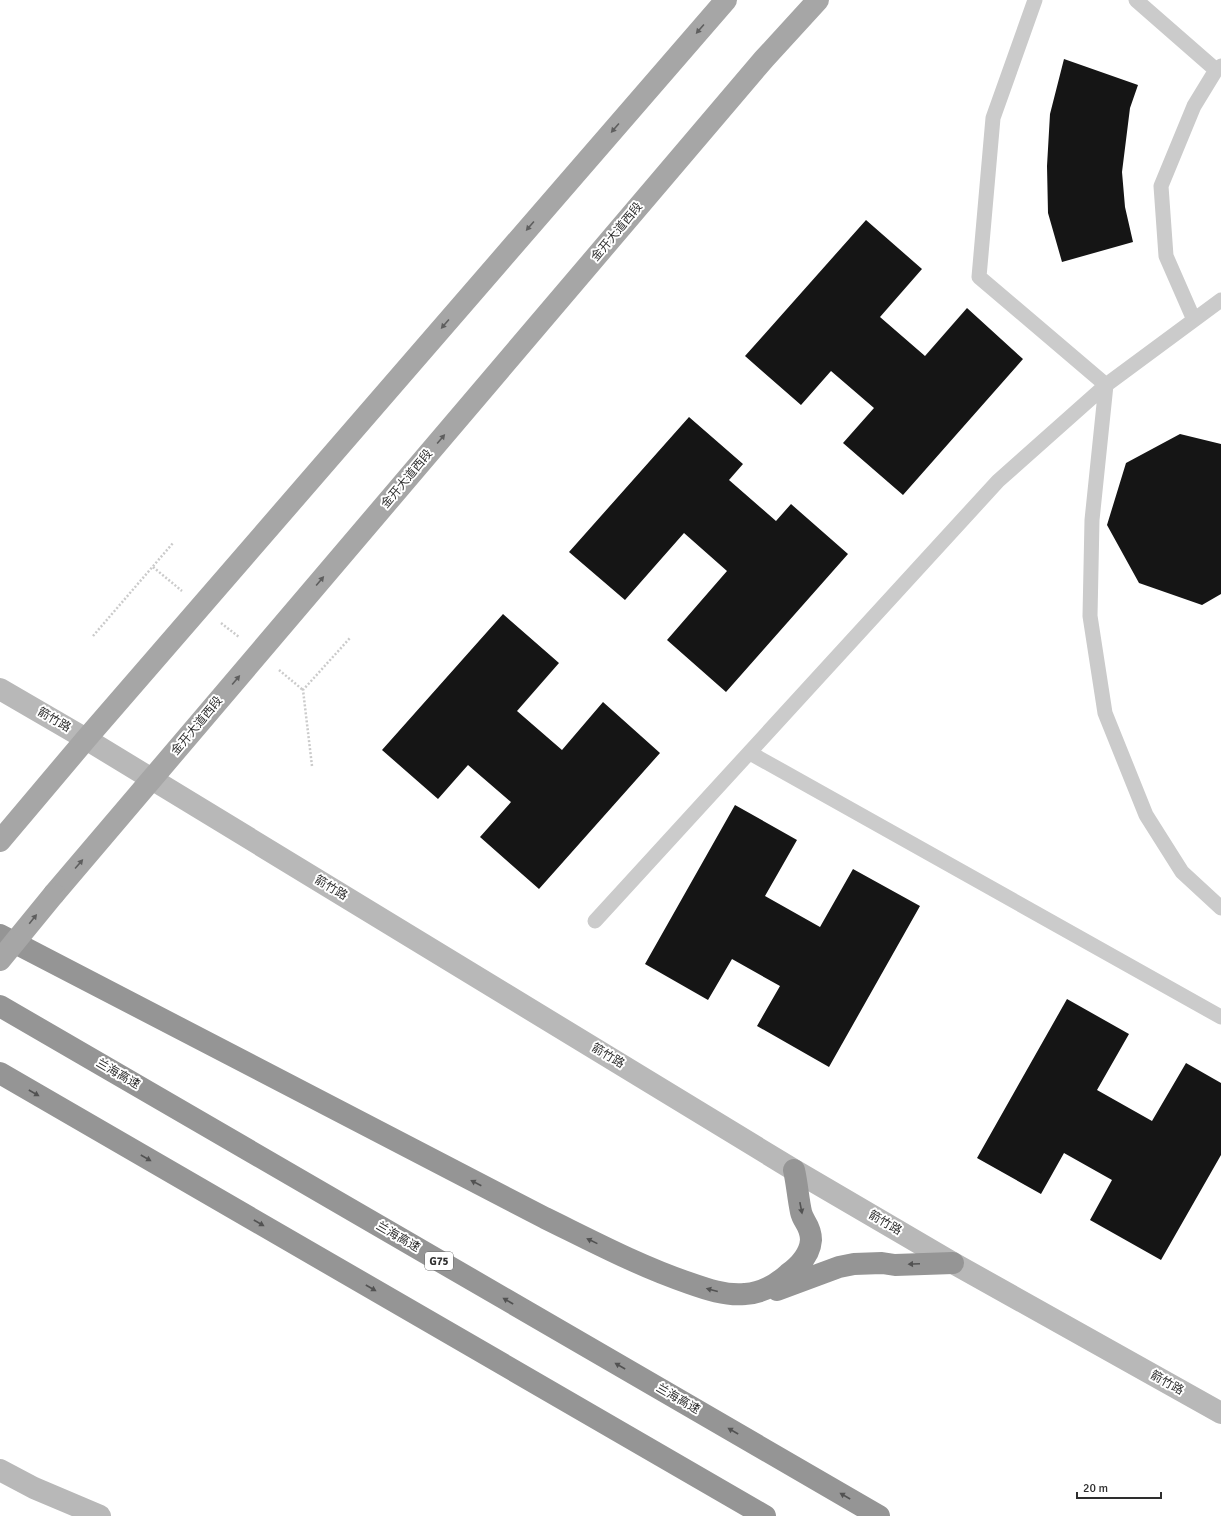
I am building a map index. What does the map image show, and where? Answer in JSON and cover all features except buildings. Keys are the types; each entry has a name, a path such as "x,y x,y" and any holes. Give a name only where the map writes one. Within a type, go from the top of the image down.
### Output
{"highway":[{"path":"0,935 418,1152 625,1257 699,1287 718,1292 744,1294 769,1292 788,1287 839,1267 854,1264 882,1263 895,1265 953,1263"},
{"name":"兰海高速","path":"0,1006 879,1516"},
{"path":"0,1073 765,1516"},
{"path":"744,1294 754,1293 774,1285 798,1265 809,1249 811,1240 810,1230 801,1214 794,1170"}],"main road":[{"path":"0,841 86,739 726,0"},
{"name":"金开大道西段","path":"0,960 54,894 764,59 818,0"}],"street":[{"name":"箭竹路","path":"0,690 86,739 794,1170 953,1263 1221,1413"},
{"path":"0,1470 34,1488 100,1516"}],"lane":[{"path":"1136,0 1218,68 1194,106 1161,186 1166,256 1194,320"},
{"path":"1033,1 993,118 978,277 1106,385"},
{"path":"596,921 998,481 1106,385 1221,300"},
{"path":"1106,385 1092,520 1090,616 1105,713 1146,815 1182,872 1221,908"},
{"path":"750,753 1221,1017"}],"path":[{"path":"93,636 173,543"},
{"path":"152,567 183,591"},
{"path":"219,621 243,640"},
{"path":"303,690 350,638"},
{"path":"273,665 303,690 312,766"}]}
